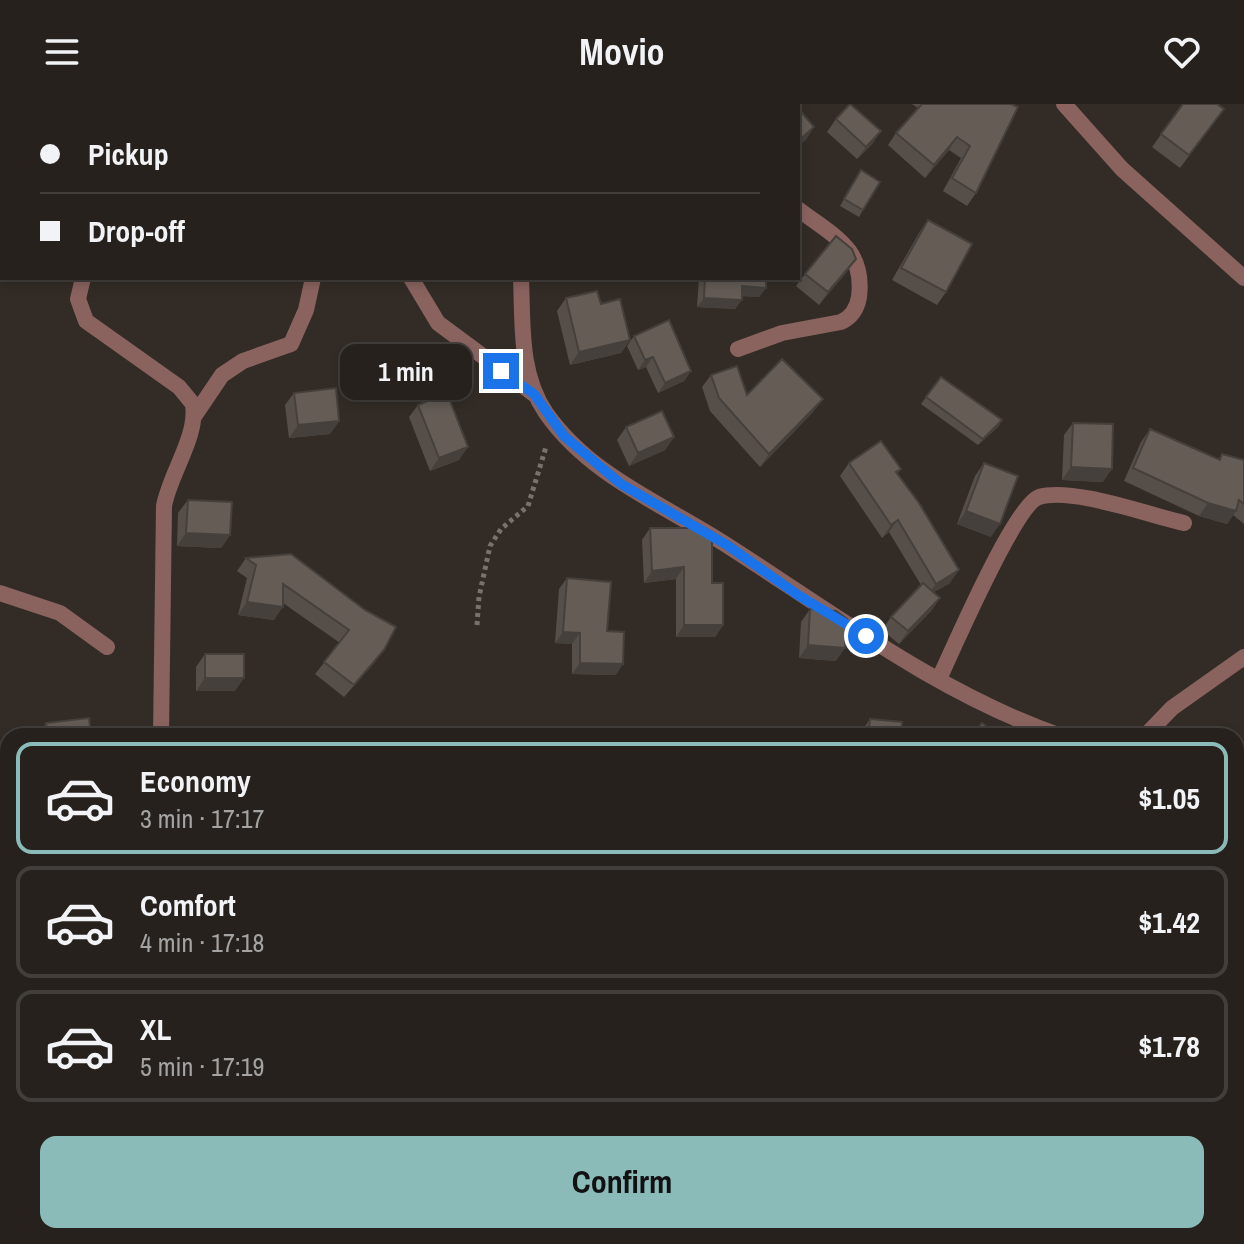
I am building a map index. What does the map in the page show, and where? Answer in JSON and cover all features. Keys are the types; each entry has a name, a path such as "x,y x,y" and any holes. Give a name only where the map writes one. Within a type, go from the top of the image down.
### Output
{"street":[{"path":"1064,104 1122,169 1244,278"},
{"path":"738,349 782,333 841,322 849,318 857,307 859,263 850,251 800,211"},
{"path":"83,280 78,299 86,321 179,387 193,404 195,415"},
{"path":"161,728 164,506 195,415 222,375 243,361 291,344 298,336 312,280"},
{"path":"412,280 438,323 534,394"},
{"path":"521,280 525,365 534,394 555,425 621,484 727,545 798,595 939,679 1000,711 1041,728"},
{"path":"939,679 999,552 1032,500 1042,496 1074,497 1184,523"},
{"path":"0,593 60,613 107,647"},
{"path":"1153,728 1172,708 1244,657"}],"path":[{"path":"477,625 479,597 490,546 501,529 528,506 539,464 555,425"}],"building":[{"path":"850,104 881,131 866,147 836,119"},
{"path":"922,104 1011,104 1018,107 976,193 952,178 970,146 957,137 934,165 896,133"},
{"path":"1183,104 1217,104 1224,109 1189,155 1161,134"},
{"path":"800,110 814,127 800,139"},
{"path":"861,170 880,182 863,210 844,199"},
{"path":"928,220 972,244 946,292 901,268"},
{"path":"836,236 852,249 856,259 828,292 805,274"},
{"path":"705,280 766,280 766,288 742,286 742,300 704,298"},
{"path":"597,291 601,304 620,299 630,340 579,352 566,298"},
{"path":"669,320 691,371 665,383 653,357 645,360 634,336"},
{"path":"782,359 823,399 769,454 719,398 711,375 737,366 747,395"},
{"path":"941,377 1002,420 983,439 926,397"},
{"path":"336,388 339,421 298,425 294,393"},
{"path":"447,393 468,447 439,458 418,405"},
{"path":"662,411 674,437 638,453 626,427"},
{"path":"1073,423 1113,424 1112,469 1071,467"},
{"path":"1150,429 1220,460 1222,454 1244,460 1244,504 1239,500 1236,511 1208,503 1133,468"},
{"path":"881,441 901,469 896,472 919,503 959,570 936,584 898,520 891,525 849,463"},
{"path":"984,463 1018,476 1000,524 966,511"},
{"path":"188,500 232,502 230,535 186,533"},
{"path":"650,528 705,528 712,532 712,583 723,583 723,625 684,625 684,567 652,571"},
{"path":"291,554 365,610 396,627 384,650 354,685 324,662 349,630 283,584 283,607 247,602 256,565 246,558"},
{"path":"567,578 611,582 607,631 624,632 623,664 580,663 580,633 563,632"},
{"path":"923,583 940,598 908,631 891,617"},
{"path":"810,609 836,611 847,619 845,648 808,645"},
{"path":"205,654 244,654 244,678 205,678"},
{"path":"89,718 90,728 47,728 46,723"},
{"path":"870,719 902,722 902,728 869,728"}],"route":[{"path":"501,371 534,394 564,436 621,484 727,545 798,595 866,636"}]}
